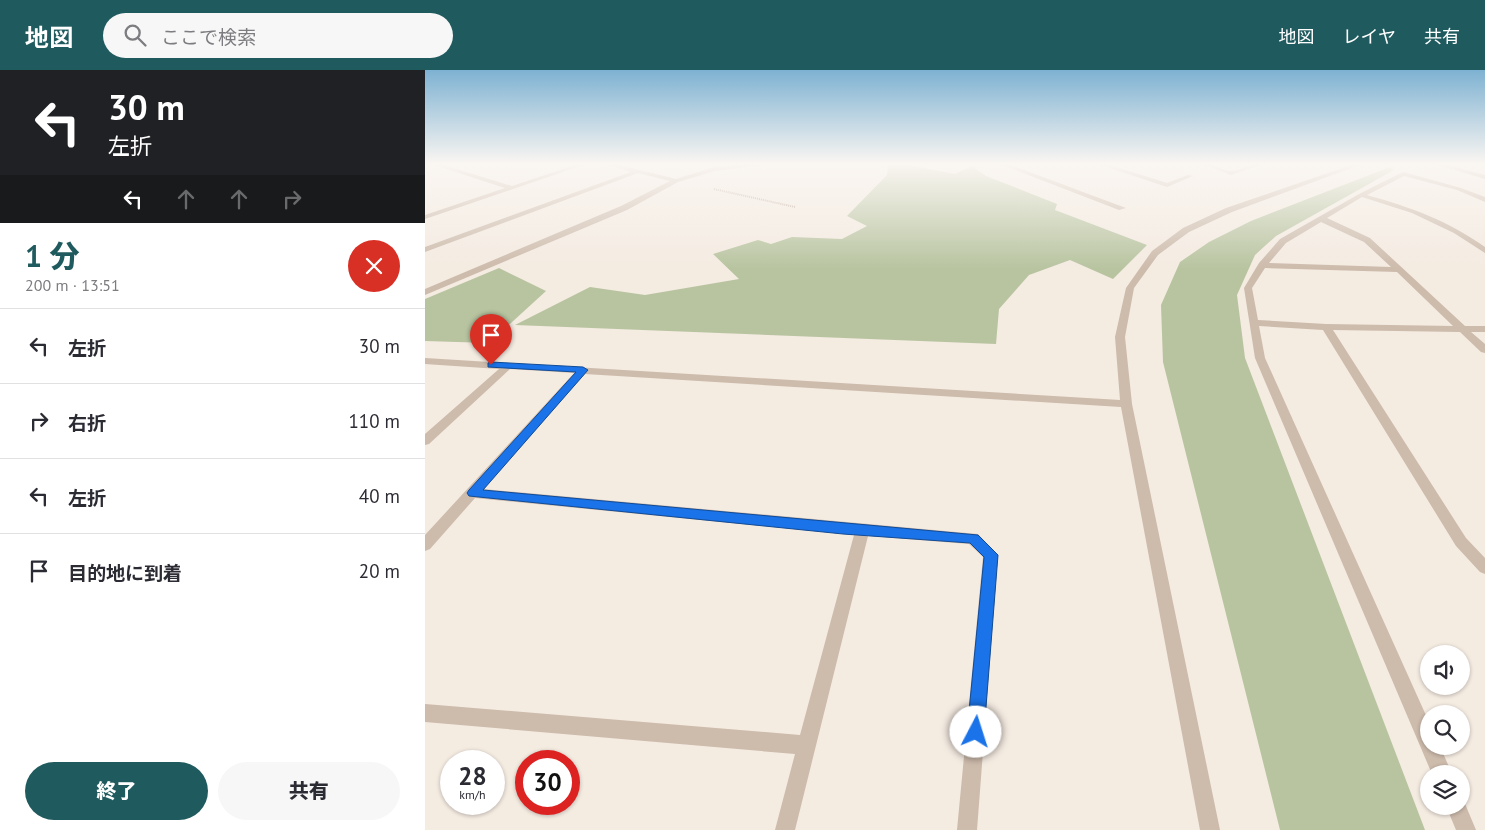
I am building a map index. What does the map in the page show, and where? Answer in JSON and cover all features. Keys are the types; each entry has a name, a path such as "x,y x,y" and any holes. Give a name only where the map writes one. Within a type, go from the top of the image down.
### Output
{"street":[{"path":"425,217 481,198"},
{"path":"425,250 565,198"},
{"path":"425,292 624,208 642,198"},
{"path":"1096,198 1122,208"},
{"path":"1210,830 1126,404 1119,337 1130,288 1155,253 1186,230 1229,210 1262,198"},
{"path":"1354,198 1283,241 1262,265 1248,288 1260,358 1420,724"},
{"path":"1375,198 1415,211 1457,231 1485,251"},
{"path":"1322,219 1367,240 1485,350"},
{"path":"1262,265 1399,270"},
{"path":"1253,323 1327,327 1485,329"},
{"path":"1327,327 1461,542 1485,568"},
{"path":"425,361 1126,404"},
{"path":"425,441 508,366"},
{"path":"425,545 583,370"},
{"path":"473,493 862,530 973,538 991,555 967,830"},
{"path":"785,830 862,530"},
{"path":"425,713 807,745"},
{"path":"1460,815 1466,830"}],"path":[{"path":"757,198 795,207"}],"green space":[{"path":"864,198 1043,198 1057,204 1055,210 1147,245 1113,279 1070,260 1029,275 999,309 996,344 515,325 590,287 645,295 739,279 713,254 758,240 771,244 792,237 842,239 867,226 847,216"},
{"path":"1309,198 1343,198 1276,236 1255,255 1237,295 1245,358 1425,830 1280,830 1163,362 1161,305 1180,262 1209,242 1251,221"},
{"path":"499,268 546,291 489,343 425,341 425,299"}],"route":[{"path":"491,365 583,370 473,493 843,528 973,538 991,555 976,732"}]}
